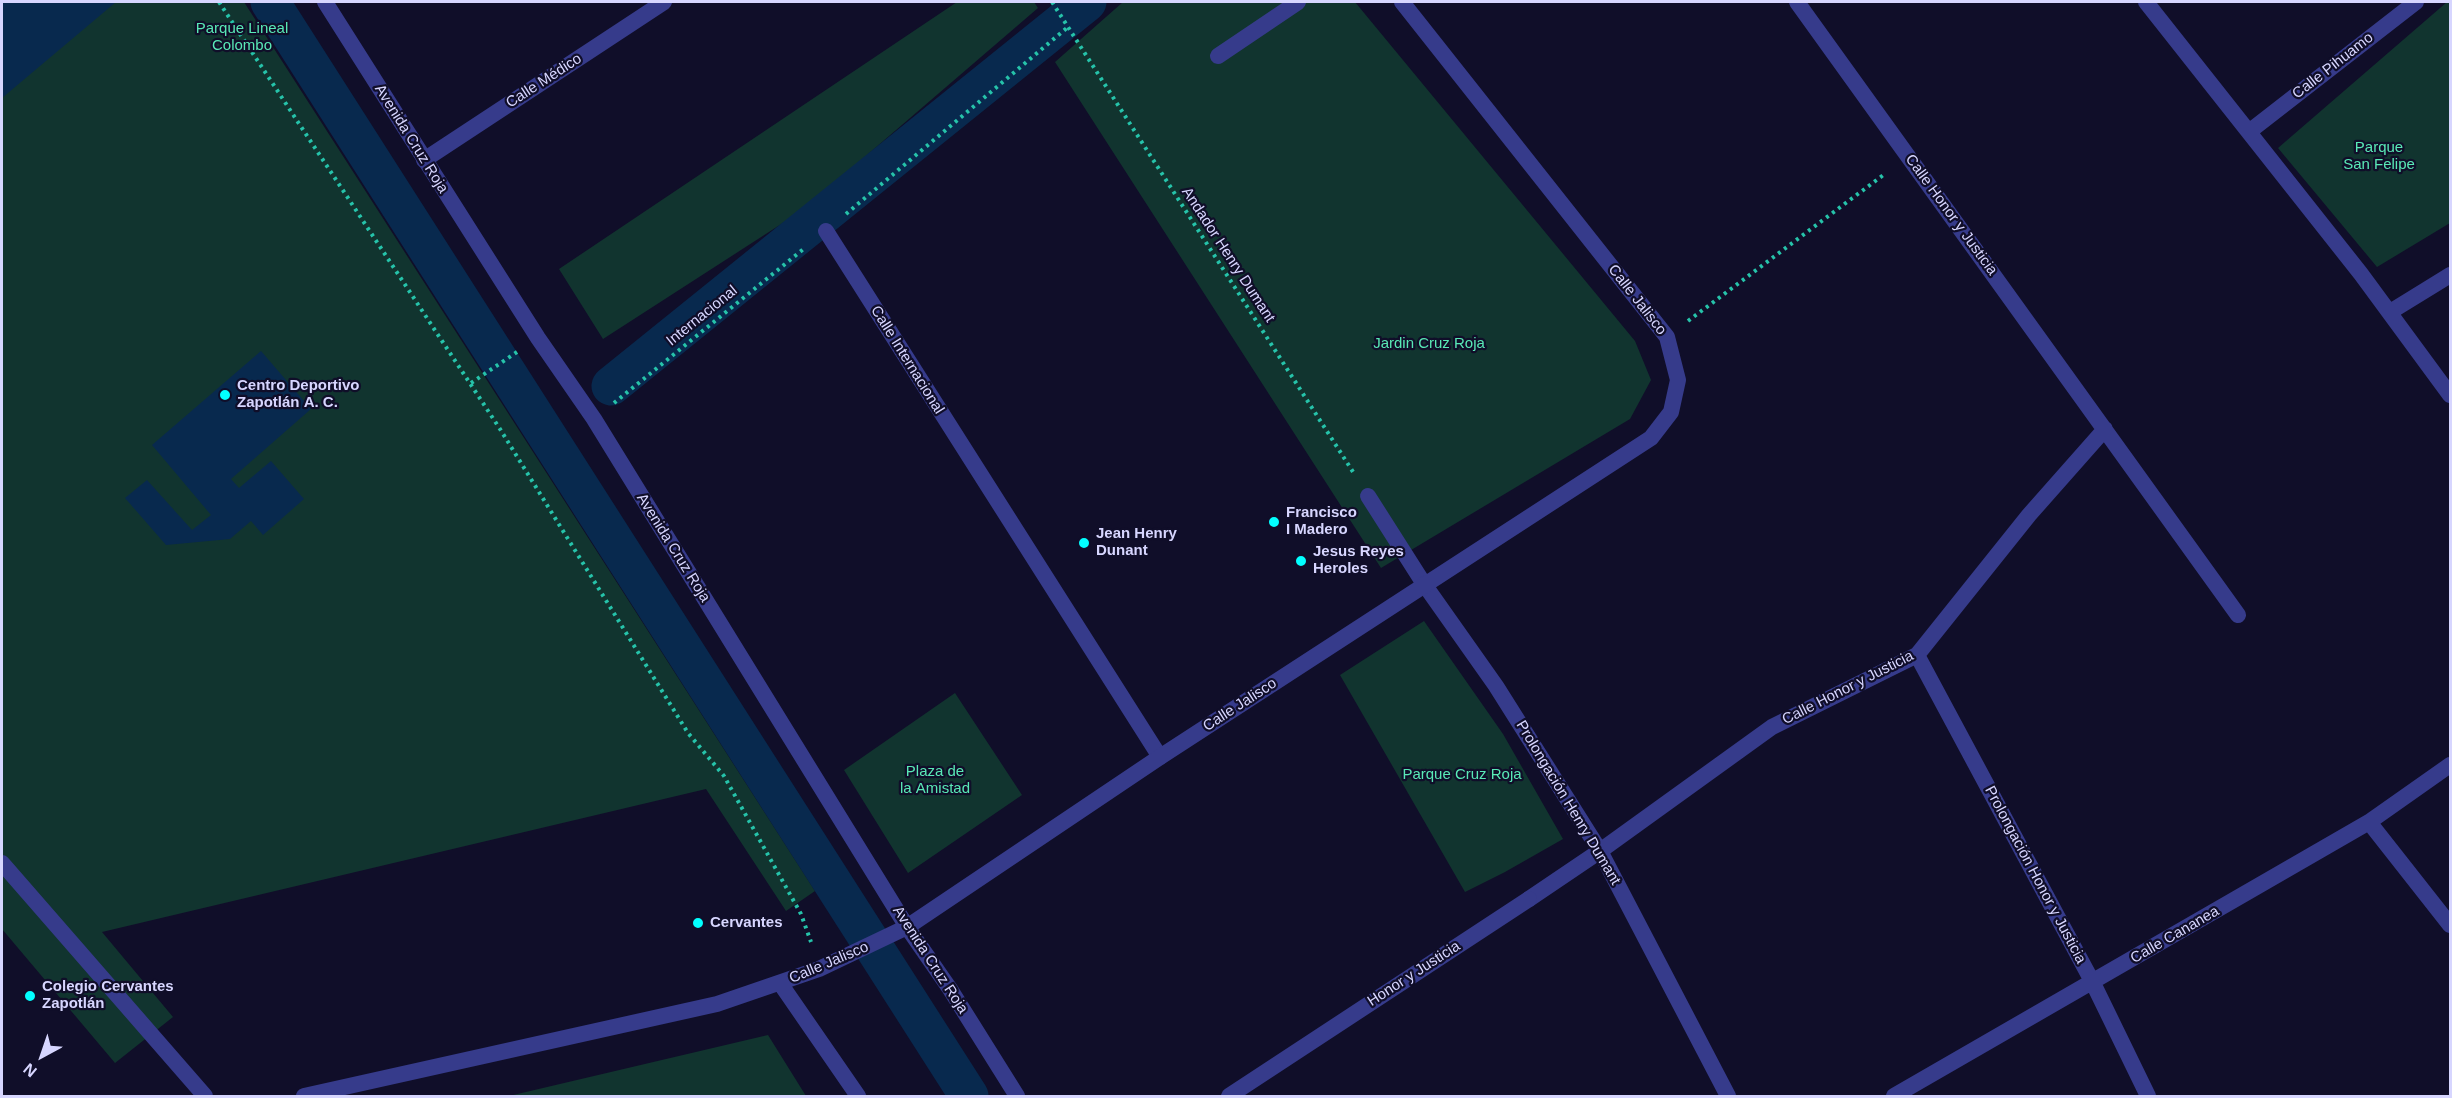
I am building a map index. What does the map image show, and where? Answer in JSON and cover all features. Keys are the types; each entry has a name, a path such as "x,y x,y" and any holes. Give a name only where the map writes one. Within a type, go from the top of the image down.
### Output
{"street":[{"name":"Avenida Cruz Roja","path":"325,2 538,338 594,419 907,927 950,989 1017,1096"},
{"name":"Calle Médico","path":"424,160 664,2"},
{"path":"1218,56 1298,2"},
{"name":"Calle Jalisco","path":"304,1096 717,1004 819,969 879,941 907,927 1160,757 1651,438 1671,412 1677,380 1667,337 1402,2"},
{"name":"Calle Honor y Justicia","path":"1797,2 2238,615"},
{"path":"2146,2 2361,274 2451,395"},
{"name":"Calle Pihuamo","path":"2250,131 2416,2"},
{"name":"Calle Internacional","path":"826,231 1160,757"},
{"path":"2390,312 2451,276"},
{"name":"Calle Honor y Justicia","path":"1600,851 1772,727 1917,655 2029,515 2105,429"},
{"name":"Prolongación Henry Dumant","path":"1368,496 1424,584 1496,686 1600,851 1728,1096"},
{"name":"Prolongación Honor y Justicia","path":"1917,655 2093,983 2148,1096"},
{"name":"Calle Cananea","path":"1894,1096 2368,822 2451,765"},
{"path":"2368,822 2451,925"},
{"name":"Honor y Justicia","path":"1229,1096 1600,851"},
{"path":"2,863 150,1036 205,1096"},
{"path":"780,983 858,1096"}],"path":[{"path":"219,2 472,383 688,733 724,776 801,914 819,969"},
{"path":"826,231 1068,27 1052,2"},
{"name":"Andador Henry Dumant","path":"1068,27 1368,496"},
{"path":"1667,337 1908,156"},
{"name":"Internacional","path":"594,419 826,231"},
{"path":"472,383 526,346"}],"green space":[{"name":"Centro Deportivo Zapotlán A. C.","path":"2,2 244,2 815,891 786,911 706,789 102,932 173,1017 115,1063 2,929"},
{"path":"957,2 1034,2 1038,8 803,210 603,339 559,269"},
{"name":"Jardin Cruz Roja","path":"1123,2 1355,2 1635,341 1651,380 1630,419 1381,568 1055,62"},
{"name":"Parque San Felipe","path":"2447,2 2450,2 2450,223 2377,267 2278,148"},
{"name":"Parque Cruz Roja","path":"1424,621 1503,734 1563,839 1465,892 1340,675"},
{"name":"Plaza de la Amistad","path":"955,693 1022,795 908,873 844,770"},
{"path":"768,1035 806,1096 509,1096"}],"water":[{"path":"2,2 116,2 2,98"},
{"path":"261,351 311,409 231,479 239,488 271,461 304,499 263,535 251,521 230,539 166,545 125,498 147,480 192,530 211,515 152,445"}],"waterway":[{"path":"270,2 969,1096"},
{"path":"611,386 1087,2"}],"place":[{"name":"Centro Deportivo Zapotlán A. C.","path":"225,395"},
{"name":"Francisco I Madero","path":"1274,522"},
{"name":"Jean Henry Dunant","path":"1084,543"},
{"name":"Jesus Reyes Heroles","path":"1301,561"},
{"name":"Cervantes","path":"698,923"},
{"name":"Colegio Cervantes Zapotlán","path":"30,996"}],"park label":[{"name":"Parque Lineal Colombo","path":"242,38"}]}
